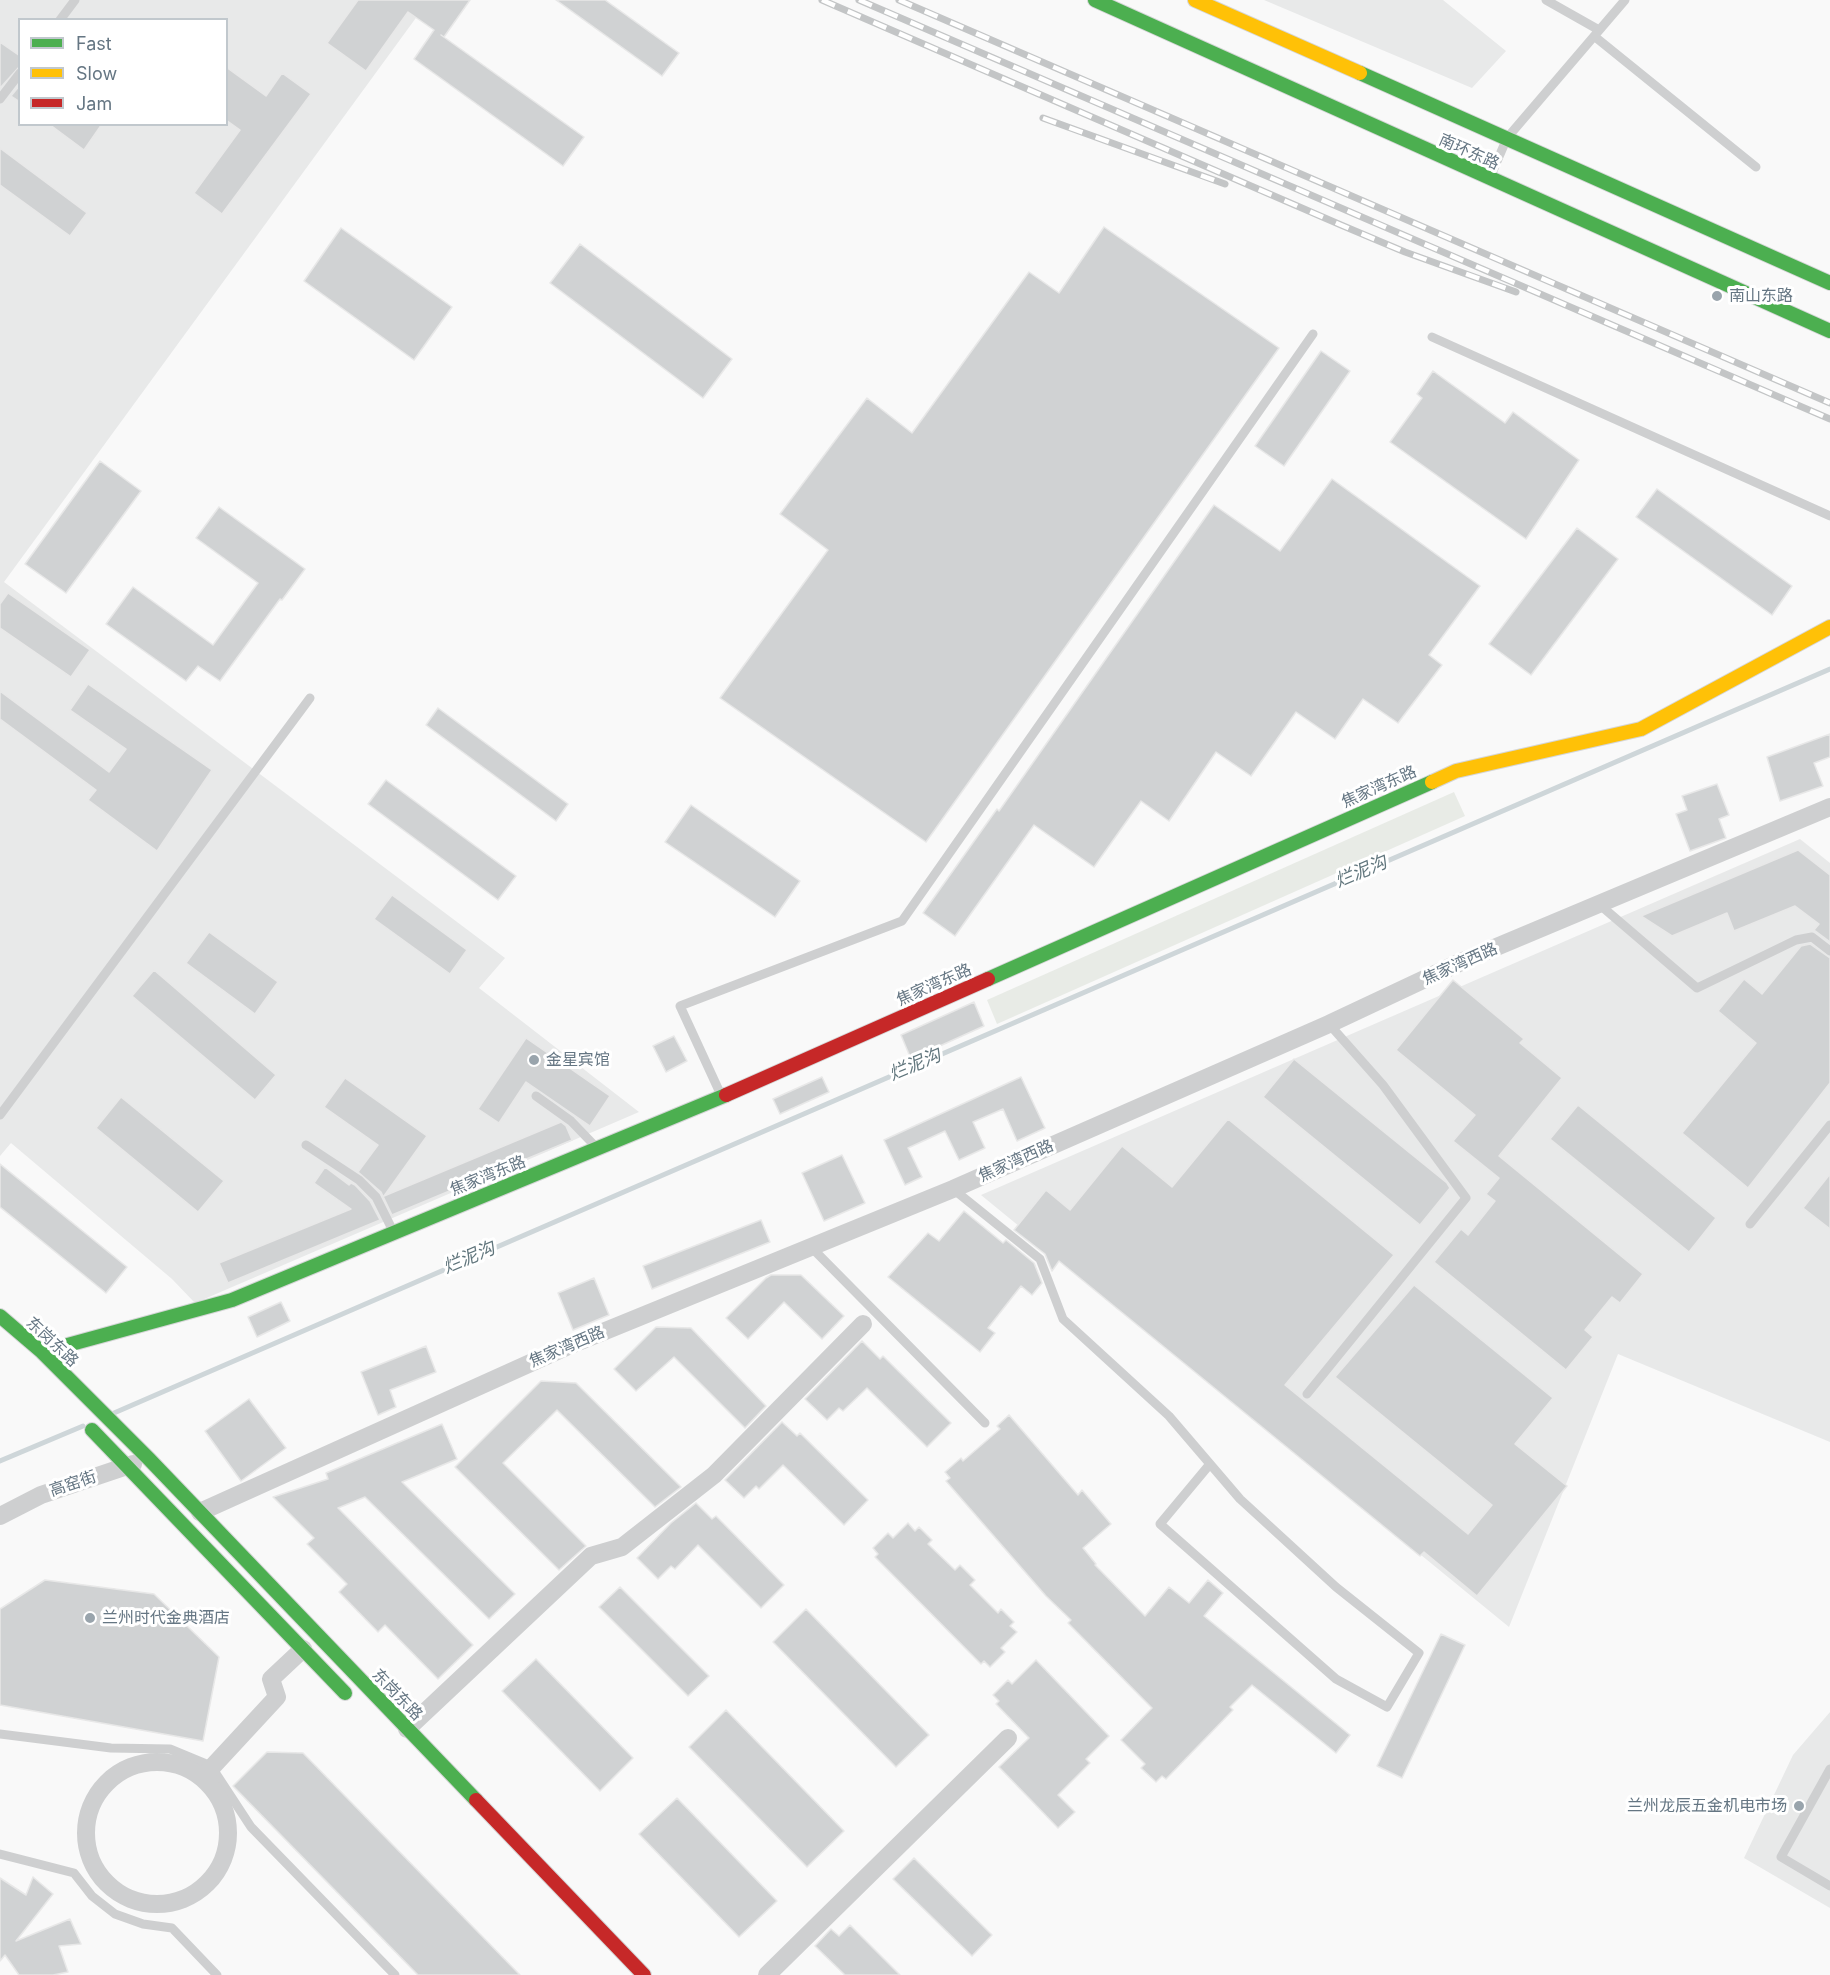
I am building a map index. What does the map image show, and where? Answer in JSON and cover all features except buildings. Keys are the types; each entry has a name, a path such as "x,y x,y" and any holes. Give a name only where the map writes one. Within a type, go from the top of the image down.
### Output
{"main road":[{"name":"南环东路","path":"1095,0 1489,180 1830,331"},
{"name":"南环东路","path":"1195,0 1830,283"},
{"name":"焦家湾东路","path":"42,1352 232,1300 722,1097 1456,771 1641,729 1830,627"},
{"name":"东岗东路","path":"0,1316 42,1352 149,1459 644,1975"},
{"path":"80,1418 352,1700"}],"street":[{"name":"焦家湾西路","path":"200,1512 566,1347 953,1189 1329,1024 1463,961 1830,807"},
{"path":"407,1729 591,1556 622,1547 714,1475 863,1323"},
{"name":"高窑街","path":"0,1516 41,1495 149,1459"},
{"path":"206,1772 277,1697 272,1679 303,1649"},
{"path":"767,1975 1008,1738"},
{"path":"150,1762 178,1765 206,1772 220,1800 228,1827 225,1854 212,1879 190,1896 164,1904 136,1901 111,1888 93,1866 85,1840 88,1812 101,1787 123,1770 150,1762"}],"lane":[{"path":"62,18 75,0"},
{"path":"1546,0 1597,33 1756,167"},
{"path":"1489,180 1507,138 1625,0"},
{"path":"0,99 18,76"},
{"path":"722,1097 680,1006 902,921 1313,334"},
{"path":"1432,337 1830,516"},
{"path":"0,1115 310,698"},
{"path":"1600,905 1697,988 1796,940 1812,937 1830,951"},
{"path":"1307,1394 1466,1198 1383,1085 1329,1024"},
{"path":"536,1096 571,1121 598,1149"},
{"path":"1750,1224 1830,1125"},
{"path":"306,1145 359,1180 376,1197 394,1233"},
{"path":"953,1189 1040,1259 1063,1319 1169,1416 1257,1515 1336,1587 1419,1653 1387,1707 1336,1679 1160,1524 1210,1464"},
{"path":"811,1247 985,1423"},
{"path":"0,1734 111,1748 170,1749 206,1772 251,1827 395,1975"},
{"path":"1830,1769 1781,1857 1830,1886"},
{"path":"0,1854 74,1873 92,1896 115,1914 143,1924 172,1928 217,1975"}],"shaded area":[{"path":"0,0 429,0 4,582 505,958 479,988 639,1112 195,1303 172,1279 11,1143 0,1156"},
{"path":"1264,0 1443,0 1506,51 1472,88"},
{"path":"1454,792 1465,816 997,1024 987,1000"},
{"path":"1800,839 1830,863 1830,1442 1618,1354 1509,1627 981,1195"},
{"name":"兰州龙辰五金机电市场","path":"1830,1712 1830,1908 1744,1858 1793,1755"}],"waterway":[{"name":"烂泥沟","path":"114,1413 1830,669"},
{"name":"烂泥沟","path":"0,1461 83,1426"}],"railway":[{"path":"822,0 1405,252 1516,292"},
{"path":"859,0 1830,419"},
{"path":"899,0 1830,403"},
{"path":"1043,118 1225,184"}],"traffic: fast":[{"path":"1095,0 1830,331"},
{"path":"1360,73 1830,283"},
{"path":"988,979 1432,782"},
{"path":"42,1352 232,1300 726,1095"},
{"path":"0,1316 42,1352 149,1459 476,1800"},
{"path":"92,1430 345,1693"}],"traffic: slow":[{"path":"1195,0 1360,73"},
{"path":"1432,782 1456,771 1641,729 1830,627"}],"traffic: jam":[{"path":"726,1095 988,979"},
{"path":"476,1800 644,1975"}],"place":[{"name":"南山东路","path":"1717,296"},
{"name":"金星宾馆","path":"534,1060"},
{"name":"兰州时代金典酒店","path":"90,1618"},
{"name":"兰州龙辰五金机电市场","path":"1799,1806"}]}
